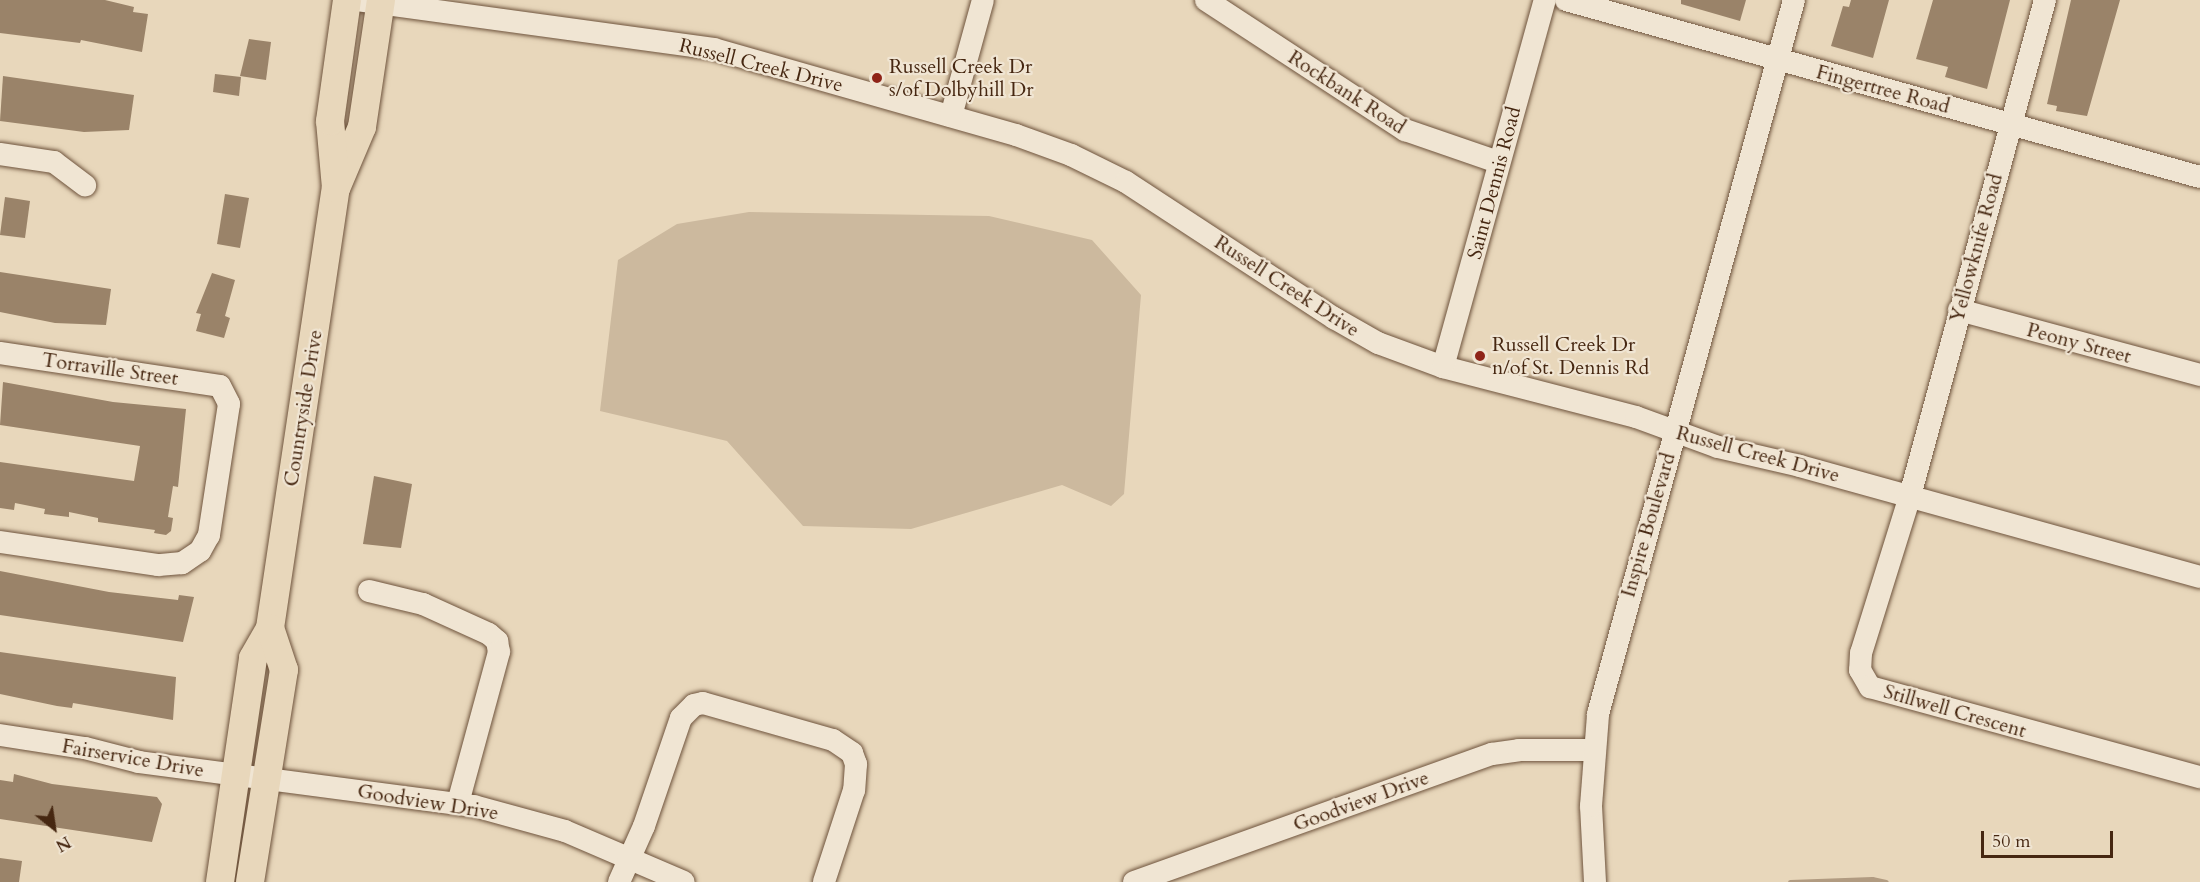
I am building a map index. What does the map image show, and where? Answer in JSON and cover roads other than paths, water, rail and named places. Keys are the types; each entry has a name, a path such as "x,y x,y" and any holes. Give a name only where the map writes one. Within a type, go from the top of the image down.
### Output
{"main road":[{"name":"Countryside Drive","path":"220,882 252,658 270,628 336,188 330,121 347,0"},
{"name":"Countryside Drive","path":"336,188 362,127 373,1"},
{"name":"Countryside Drive","path":"250,882 284,670 270,628"}],"street":[{"path":"951,116 983,0"},
{"name":"Rockbank Road","path":"1206,0 1405,130 1498,162"},
{"name":"Saint Dennis Road","path":"1443,367 1498,162 1545,0"},
{"name":"Fingertree Road","path":"1566,0 2200,177"},
{"name":"Inspire Boulevard","path":"1595,882 1591,806 1594,750 1608,669 1794,0"},
{"name":"Yellowknife Road","path":"1910,496 2045,0"},
{"name":"Russell Creek Drive","path":"373,1 714,49 951,116 1071,154 1126,182 1334,318 1378,343 1443,367 1636,417 1718,447 1910,496 2200,577"},
{"path":"0,154 54,162 85,185"},
{"name":"Peony Street","path":"1959,310 2200,375"},
{"name":"Torraville Street","path":"0,353 220,386 229,404 209,535 192,557 182,563 158,565 0,542"},
{"name":"Stillwell Crescent","path":"1910,496 1861,653 1864,681 1870,687 1990,722 2200,777"},
{"path":"369,591 423,604 489,634 497,641 499,652 458,803"},
{"path":"619,882 630,858 681,718 694,705 703,703 833,740 852,753 856,764 854,790 825,882"},
{"name":"Fairservice Drive","path":"0,735 267,781"},
{"name":"Goodview Drive","path":"1134,882 1492,754 1520,750 1594,750"},
{"name":"Goodview Drive","path":"267,781 458,803 565,831 684,882"}],"waterway":[{"path":"1790,882 1872,879 1886,882"}],"place":[{"name":"Russell Creek Dr s/of Dolbyhill Dr","path":"877,78"},
{"name":"Russell Creek Dr n/of St. Dennis Rd","path":"1480,356"}]}
